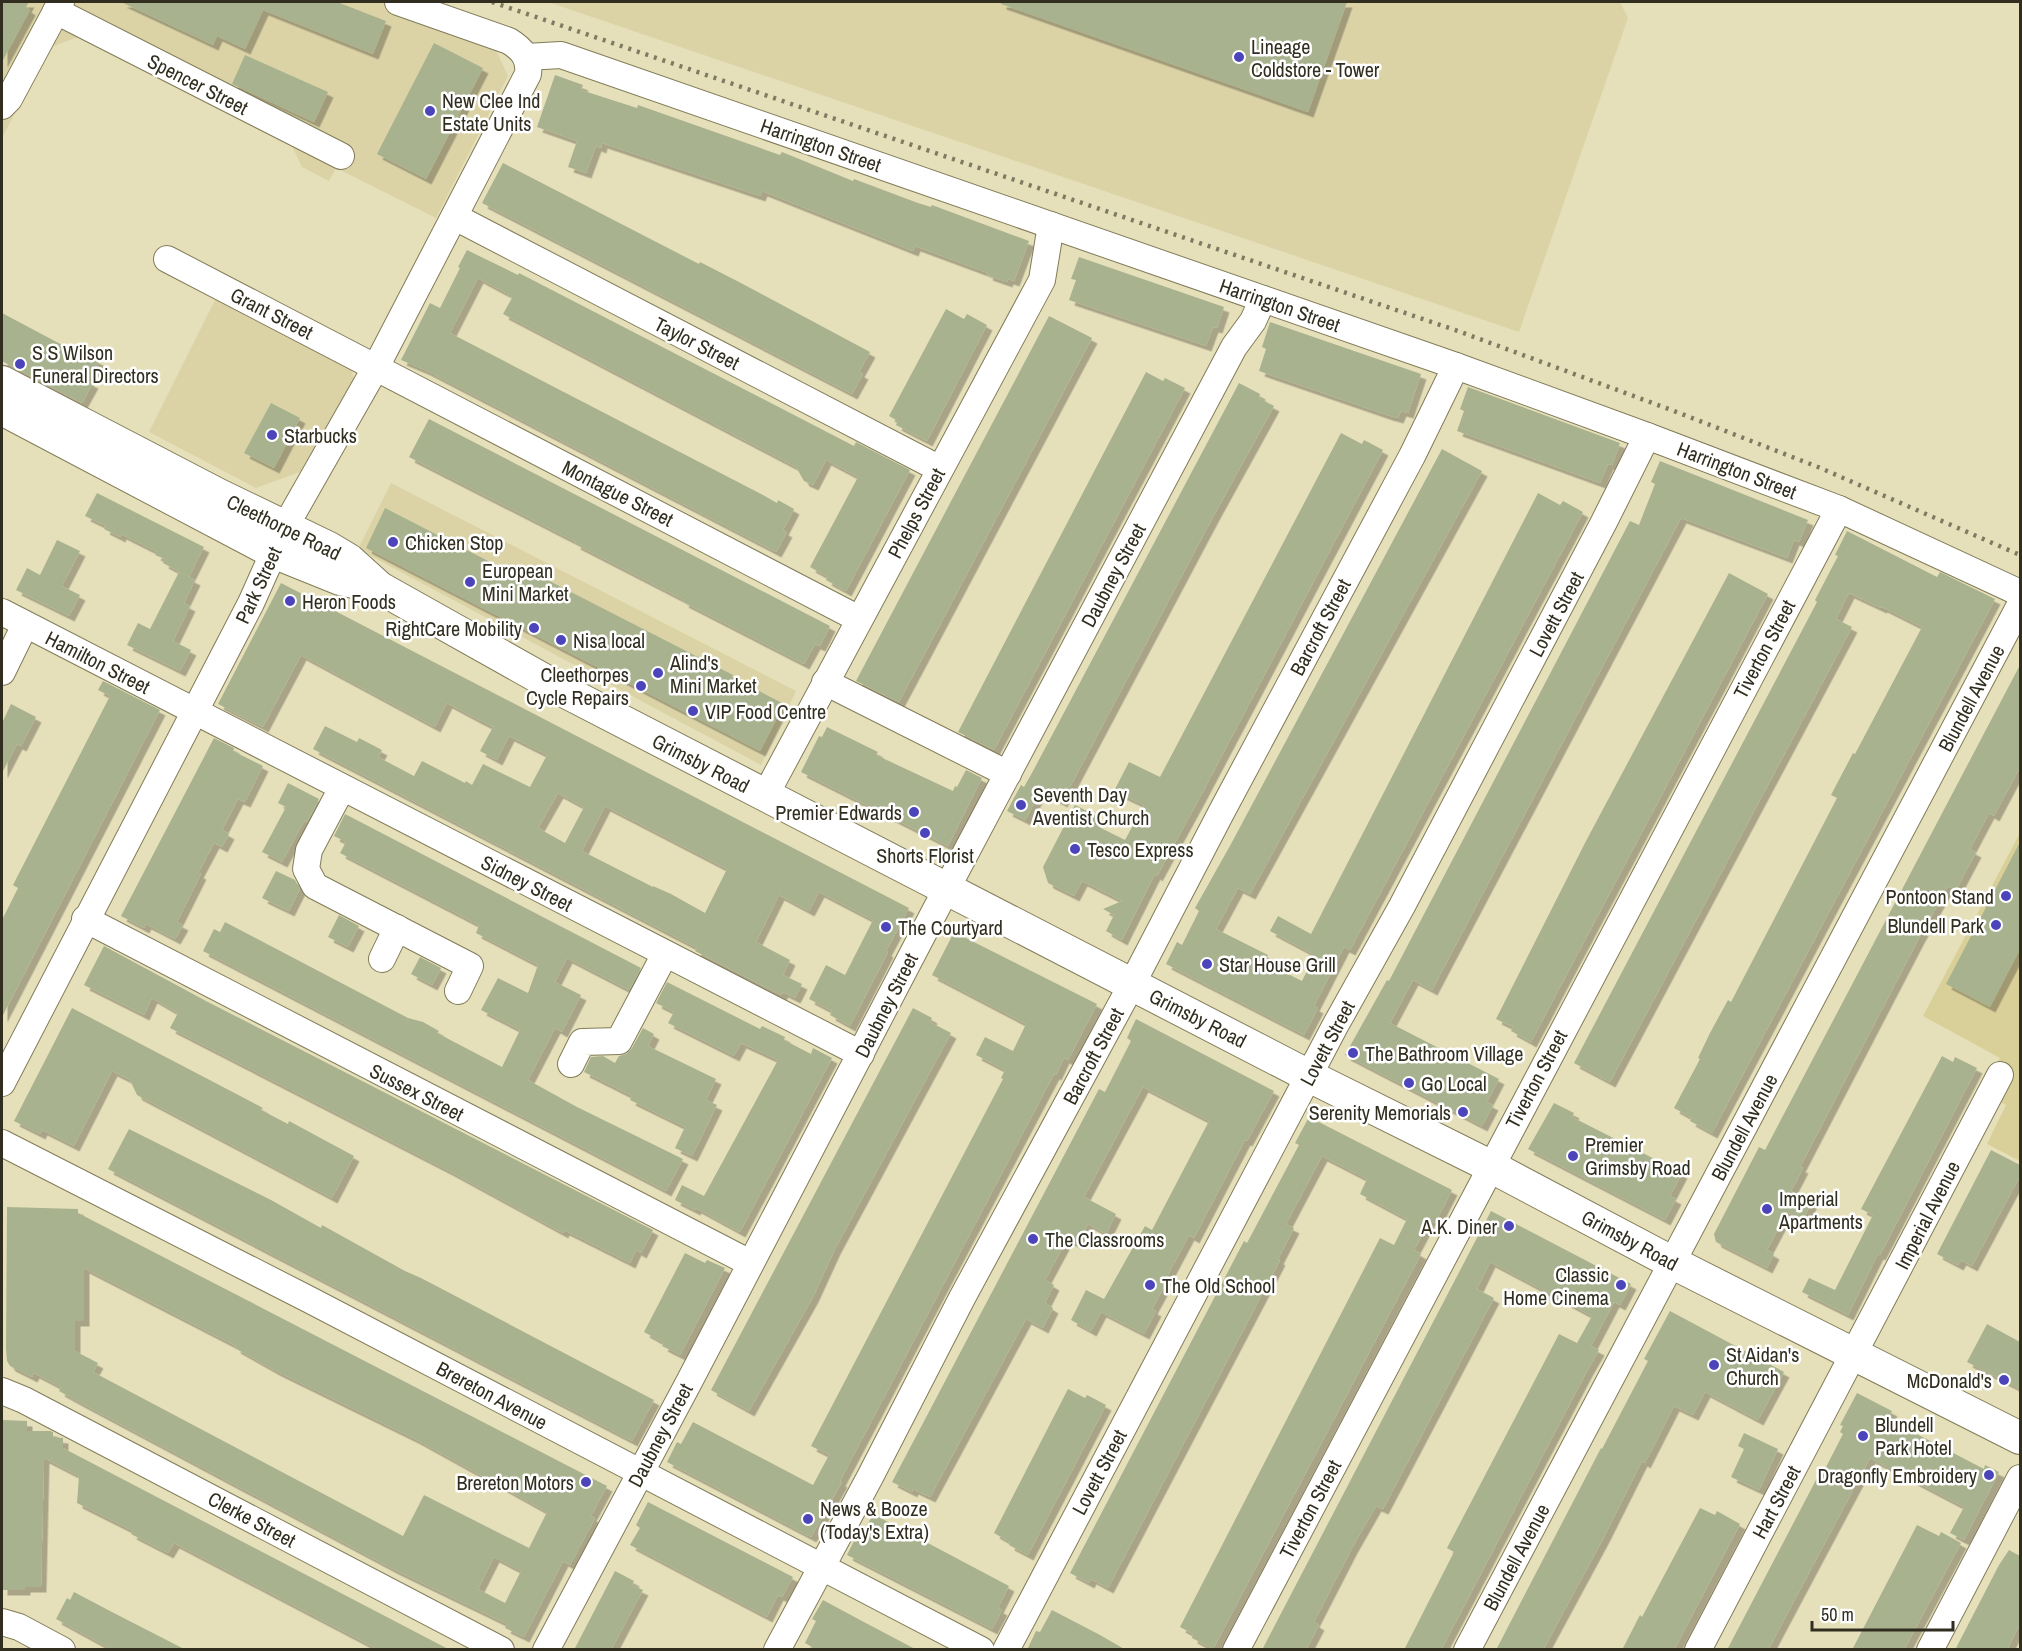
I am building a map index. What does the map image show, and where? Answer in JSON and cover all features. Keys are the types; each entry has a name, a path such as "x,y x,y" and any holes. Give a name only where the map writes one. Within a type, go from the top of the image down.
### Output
{"main road":[{"name":"Cleethorpe Road","path":"2,382 219,495 279,540 340,579 380,588"},
{"name":"Cleethorpe Road","path":"2,409 279,540"},
{"name":"Grimsby Road","path":"380,588 560,690 1309,1076 1490,1166 1673,1263 2020,1438"}],"street":[{"path":"398,2 494,34 519,47 526,57"},
{"path":"2,106 9,99 58,6"},
{"name":"Spencer Street","path":"58,6 341,156"},
{"name":"Harrington Street","path":"526,57 561,55 1456,366 1839,509 2020,593"},
{"name":"Park Street","path":"2,1083 251,603 279,540 376,367 525,83 529,66 526,57"},
{"name":"Taylor Street","path":"455,217 940,469"},
{"name":"Phelps Street","path":"765,796 1042,280 1051,225"},
{"name":"Grant Street","path":"167,259 376,367"},
{"name":"Daubney Street","path":"546,1650 1234,347 1253,321 1263,299"},
{"name":"Barcroft Street","path":"777,1650 962,1298 1132,984 1412,456 1456,366"},
{"name":"Montague Street","path":"376,367 859,619"},
{"name":"Lovett Street","path":"1006,1650 1566,595 1647,436"},
{"name":"Tiverton Street","path":"1236,1650 1839,509"},
{"name":"Blundell Avenue","path":"1467,1650 2020,605"},
{"name":"Hamilton Street","path":"2,612 194,711"},
{"path":"2,672 25,625"},
{"path":"825,682 1008,774"},
{"name":"Sidney Street","path":"194,711 861,1054"},
{"path":"342,788 309,850 306,869 315,885 470,966 458,991"},
{"name":"Sussex Street","path":"85,920 750,1263"},
{"path":"382,959 397,928"},
{"path":"571,1064 582,1042 619,1041 665,954"},
{"name":"Imperial Avenue","path":"1855,1354 2000,1075"},
{"name":"Brereton Avenue","path":"2,1143 310,1300 981,1650"},
{"name":"Hart Street","path":"1698,1650 1855,1354"},
{"name":"Clerke Street","path":"2,1391 24,1400 501,1650"},
{"path":"1930,1650 2020,1478"},
{"path":"2,1622 19,1627 62,1650"}],"shaded area":[{"path":"2,2 435,2 501,24 494,46 508,76 436,218 336,168 329,181 302,167 290,142 81,36 49,48 2,138"},
{"path":"548,2 1620,2 1628,18 1519,332"},
{"path":"218,294 349,362 354,379 300,472 256,488 149,432"},
{"path":"391,483 796,691 761,765 358,549"},
{"name":"Blundell Park","path":"2020,833 2020,1161 1987,1144 2006,1105 1981,1091 2000,1058 1923,1016"}],"building":[{"path":"2,2 29,2 26,7 30,10 2,62"},
{"path":"121,2 337,2 386,21 373,54 263,10 245,49 217,36 213,45"},
{"name":"Lineage Coldstore - Tower","path":"1001,2 1347,2 1308,112 1001,4"},
{"name":"New Clee Ind Estate Units","path":"434,43 483,68 426,179 377,154"},
{"path":"245,55 328,92 314,122 232,84"},
{"path":"555,75 583,85 581,90 637,108 638,105 780,155 782,152 853,181 854,179 931,207 932,205 1029,241 1014,281 1008,279 1007,282 987,275 988,273 915,246 913,251 762,191 760,196 602,143 601,148 596,146 586,173 568,167 577,141 537,127"},
{"path":"503,163 699,264 700,262 739,282 870,352 859,372 863,374 852,394 482,203"},
{"path":"467,250 518,275 519,273 854,446 856,442 910,470 846,591 826,580 828,577 810,567 858,477 826,460 813,485 804,481 796,467 503,314 512,298 478,278 450,333 777,503 778,500 794,509 783,530 787,532 776,552 425,370 401,360 430,303 440,308"},
{"path":"1079,257 1224,307 1217,328 1213,327 1206,346 1069,300 1076,280 1071,279"},
{"path":"946,309 964,319 967,314 987,325 927,441 896,425 898,421 889,416"},
{"path":"2,313 83,356 85,353 99,361 88,381 93,383 82,403 2,361"},
{"path":"1049,316 1092,338 899,702 856,681"},
{"path":"1270,322 1421,374 1408,413 1401,411 1398,418 1387,415 1259,371 1266,349 1262,347"},
{"path":"1146,372 1163,381 1165,378 1185,388 994,750 958,732"},
{"path":"1239,383 1260,394 1259,398 1274,406 1062,802 1041,791 1025,820 1007,811 1021,785 1024,787 1033,771"},
{"path":"1468,387 1620,443 1612,465 1608,464 1600,483 1457,431 1464,411 1460,409"},
{"name":"Starbucks","path":"271,403 300,418 274,468 244,453"},
{"path":"429,419 830,626 820,646 815,644 804,664 683,602 684,600 575,544 576,542 409,457"},
{"path":"1341,433 1362,444 1364,440 1383,450 1199,799 1157,876 1155,874 1122,940 1106,931 1114,915 1103,909 1122,901 1082,881 1074,896 1048,883 1043,867 1075,805 1097,816 1093,824 1125,840 1144,805 1114,791 1129,762 1160,777"},
{"path":"1442,449 1482,471 1250,894 1238,888 1216,929 1268,955 1264,962 1302,981 1315,955 1270,931 1278,916 1311,934 1538,493 1560,505 1563,501 1583,512 1350,950 1344,947 1314,1006 1318,1008 1304,1035 1166,964 1177,942 1182,945 1199,911 1195,908"},
{"path":"1660,461 1808,520 1799,542 1794,540 1787,558 1681,518 1432,990 1413,980 1390,1023 1499,1079 1487,1102 1493,1105 1482,1126 1345,1055 1387,980 1389,981 1630,521 1639,525 1655,484 1651,482"},
{"path":"97,493 204,547 189,577 163,563 165,559 155,555 157,552 121,534 120,537 104,529 106,526 85,516"},
{"path":"385,508 523,579 528,570 733,675 732,677 784,704 760,751 366,548"},
{"path":"1847,531 1937,577 1940,572 1995,599 1712,1133 1690,1121 1692,1118 1674,1108 1700,1059 1698,1058 1710,1033 1728,1000 1731,1002 1837,798 1831,795 1922,627 1849,593 1836,619 1852,627 1610,1082 1574,1063 1817,602 1815,600 1838,556 1835,555"},
{"path":"57,540 80,551 62,586 80,595 69,616 16,590 27,568 40,575"},
{"path":"179,572 195,580 184,603 190,606 173,641 191,650 180,671 127,645 138,623 150,629"},
{"path":"1729,573 1768,594 1531,1042 1511,1031 1513,1027 1496,1019 1586,841"},
{"path":"281,583 909,908 850,1026 830,1015 832,1011 809,999 826,965 845,975 873,920 819,892 809,911 779,895 756,942 790,960 783,975 802,984 795,998 783,992 781,995 695,951 697,948 313,749 325,726 357,742 359,738 382,750 378,757 414,776 422,761 472,785 483,764 530,787 547,755 509,736 497,760 480,751 493,727 447,703 435,727 301,655 263,727 218,704","holes":["558,793 584,807 565,843 538,828","605,806 727,869 705,913 582,851"]},
{"path":"2020,665 2020,767 1994,816 1989,813 1970,849 1976,852 1956,890 1948,886 1919,938 1800,1167 1803,1168 1791,1191 1812,1202 1803,1220 1787,1212 1767,1250 1774,1254 1767,1268 1716,1242 1714,1234 1759,1147 1765,1150"},
{"path":"103,681 160,710 2,1017 2,920 18,888 13,885 110,696 98,690"},
{"path":"11,704 36,717 21,746 17,744 2,773 2,723"},
{"path":"827,727 878,752 876,755 953,791 966,770 982,778 948,846 801,772 819,736 822,737"},
{"path":"214,738 234,748 233,751 263,766 245,802 238,799 222,830 229,834 222,847 214,843 198,873 201,874 177,922 183,925 175,939 146,924 144,928 121,916"},
{"path":"288,783 319,799 282,862 262,852 286,807 278,803"},
{"path":"345,814 641,968 629,990 567,958 555,982 581,995 562,1032 555,1028 528,1080 577,1107 683,1159 666,1191 203,951 214,929 220,932 225,922 408,1018 423,1022 439,1031 437,1033 502,1067 520,1030 481,1010 498,978 528,993 538,965 476,933 479,925 340,853 346,842 334,836"},
{"name":"Pontoon Stand","path":"2020,842 2020,949 1990,1007 1946,984"},
{"path":"276,871 295,880 300,889 289,911 262,898"},
{"path":"339,915 359,926 348,947 328,937"},
{"path":"954,932 1097,1004 1068,1060 1064,1058 1056,1075 1054,1074 840,1481 842,1482 811,1537 667,1462 677,1442 681,1444 693,1422 813,1485 829,1455 811,1446 1003,1079 1001,1078 1005,1070 976,1055 985,1037 1013,1051 1026,1024 932,975"},
{"path":"104,946 206,1001 653,1230 641,1253 636,1250 630,1263 564,1230 563,1233 449,1171 170,1028 178,1013 152,998 144,1015 84,985"},
{"path":"420,957 441,968 432,985 411,974"},
{"path":"667,982 760,1029 762,1026 785,1037 784,1040 811,1054 813,1048 832,1058 740,1232 696,1208 695,1210 675,1200 682,1185 704,1196 778,1060 741,1043 734,1056 668,1023 674,1012 656,1003"},
{"path":"72,1008 263,1108 261,1110 288,1124 289,1121 354,1156 332,1198 137,1095 130,1080 112,1071 74,1146 42,1130 40,1134 14,1121"},
{"path":"913,1008 932,1018 930,1022 951,1033 835,1249 813,1297 749,1411 711,1390"},
{"path":"1136,1019 1274,1091 1247,1141 1245,1140 1194,1238 1189,1235 1163,1284 1165,1285 1152,1309 1156,1311 1144,1334 1101,1312 1091,1331 1071,1320 1086,1290 1104,1299 1145,1226 1152,1230 1209,1121 1143,1087 1084,1197 1116,1214 1106,1234 1088,1224 1077,1244 1067,1239 1045,1280 1054,1285 1045,1303 1053,1308 1043,1328 1026,1319 930,1497 913,1489 912,1492 892,1482 1099,1089 1105,1092 1131,1041 1127,1038"},
{"path":"643,1028 654,1034 648,1046 716,1079 706,1100 717,1105 692,1156 675,1148 685,1127 630,1100 632,1096 584,1072 591,1057 603,1056 615,1063 619,1056 626,1054 632,1048"},
{"path":"1942,1056 1953,1062 1955,1057 1977,1068 1848,1315 1802,1292 1809,1278 1835,1290 1873,1215 1861,1209"},
{"path":"1554,1103 1574,1113 1572,1117 1682,1173 1670,1196 1676,1199 1665,1220 1528,1149"},
{"path":"1309,1117 1452,1190 1435,1223 1430,1220 1414,1250 1421,1254 1213,1649 1192,1638 1193,1634 1180,1627 1380,1238 1394,1245 1407,1219 1360,1194 1367,1179 1322,1156 1286,1224 1294,1228 1278,1259 1280,1260 1108,1588 1091,1579 1089,1583 1070,1573 1244,1241 1247,1243 1299,1145 1295,1143"},
{"path":"129,1129 271,1200 321,1228 322,1225 405,1271 654,1400 632,1441 108,1169"},
{"path":"1991,1150 2020,1165 2020,1176 1972,1266 1961,1260 1958,1265 1937,1254"},
{"path":"7,1207 78,1209 78,1213 607,1486 591,1516 595,1518 570,1565 563,1561 524,1637 505,1628 507,1624 393,1569 79,1402 59,1391 61,1387 34,1373 32,1377 10,1366 6,1349","holes":["84,1268 236,1346 235,1348 276,1371 415,1439 547,1512 529,1548 424,1495 403,1536 93,1372 98,1363 75,1351 75,1321 84,1321","494,1557 521,1571 505,1603 478,1589"]},
{"path":"1491,1211 1631,1284 1620,1305 1614,1302 1591,1346 1599,1350 1441,1650 1404,1650 1454,1552 1447,1548 1559,1334 1577,1343 1592,1316 1490,1262 1477,1289 1494,1298 1383,1509 1376,1506 1352,1548 1314,1622 1319,1625 1306,1650 1262,1650"},
{"path":"685,1253 705,1263 707,1260 725,1268 680,1355 662,1346 664,1343 644,1332"},
{"path":"1670,1311 1784,1372 1758,1420 1705,1392 1693,1415 1674,1406 1645,1463 1642,1461 1543,1650 1496,1650 1648,1361 1644,1359"},
{"path":"1987,1324 2020,1342 2020,1389 1967,1362"},
{"path":"1068,1389 1085,1398 1087,1395 1106,1405 1028,1555 1009,1545 1010,1542 994,1533"},
{"path":"1857,1393 1892,1411 1888,1419 1984,1469 1985,1465 1999,1472 1964,1540 1950,1533 1964,1507 1870,1458 1768,1650 1727,1650 1817,1478 1822,1469 1824,1471 1843,1434 1840,1432 1843,1426 1840,1425"},
{"path":"3,1420 27,1421 27,1431 53,1432 53,1437 63,1438 63,1448 450,1650 379,1650 174,1543 168,1553 131,1534 133,1531 77,1503 79,1476 44,1458 41,1587 2,1590"},
{"path":"1744,1433 1778,1449 1759,1490 1731,1477 1744,1449 1738,1446"},
{"path":"648,1502 793,1577 782,1597 778,1595 767,1617 630,1545 640,1528 636,1525"},
{"path":"1700,1508 1715,1515 1717,1511 1740,1524 1674,1650 1622,1650 1640,1615 1642,1617"},
{"path":"873,1514 1009,1586 998,1608 1002,1610 992,1629 847,1555 857,1535 861,1537"},
{"path":"1917,1525 1939,1536 1941,1532 1961,1543 1904,1650 1852,1650"},
{"path":"2009,1550 2020,1556 2020,1624 2007,1650 1955,1650 1999,1565"},
{"path":"615,1571 634,1581 632,1585 643,1590 611,1650 574,1650"},
{"path":"74,1592 186,1650 113,1650 56,1619 67,1598 70,1600"},
{"path":"823,1600 917,1650 817,1650 805,1643 816,1621 812,1619"},
{"path":"1052,1610 1126,1650 1027,1650 1036,1631 1040,1632"}],"railway":[{"path":"492,2 1458,331 1818,467 2020,555"}],"place":[{"name":"Lineage Coldstore - Tower","path":"1239,57"},
{"name":"New Clee Ind Estate Units","path":"430,111"},
{"name":"S S Wilson Funeral Directors","path":"20,364"},
{"name":"Starbucks","path":"272,435"},
{"name":"Chicken Stop","path":"393,542"},
{"name":"European Mini Market","path":"470,582"},
{"name":"Heron Foods","path":"290,601"},
{"name":"RightCare Mobility","path":"534,628"},
{"name":"Nisa local","path":"561,640"},
{"name":"Alind's Mini Market","path":"658,673"},
{"name":"Cleethorpes Cycle Repairs","path":"641,686"},
{"name":"VIP Food Centre","path":"693,711"},
{"name":"Seventh Day Aventist Church","path":"1021,805"},
{"name":"Premier Edwards","path":"914,812"},
{"name":"Shorts Florist","path":"925,833"},
{"name":"Tesco Express","path":"1075,849"},
{"name":"Pontoon Stand","path":"2006,896"},
{"name":"Blundell Park","path":"1996,925"},
{"name":"The Courtyard","path":"886,927"},
{"name":"Star House Grill","path":"1207,964"},
{"name":"The Bathroom Village","path":"1353,1053"},
{"name":"Go Local","path":"1409,1083"},
{"name":"Serenity Memorials","path":"1463,1112"},
{"name":"Premier Grimsby Road","path":"1573,1156"},
{"name":"Imperial Apartments","path":"1767,1209"},
{"name":"A.K. Diner","path":"1509,1226"},
{"name":"The Classrooms","path":"1033,1239"},
{"name":"The Old School","path":"1150,1285"},
{"name":"Classic Home Cinema","path":"1621,1285"},
{"name":"St Aidan's Church","path":"1714,1365"},
{"name":"McDonald's","path":"2004,1380"},
{"name":"Blundell Park Hotel","path":"1863,1436"},
{"name":"Dragonfly Embroidery","path":"1989,1475"},
{"name":"Brereton Motors","path":"586,1482"},
{"name":"News & Booze (Today's Extra)","path":"808,1519"}]}
